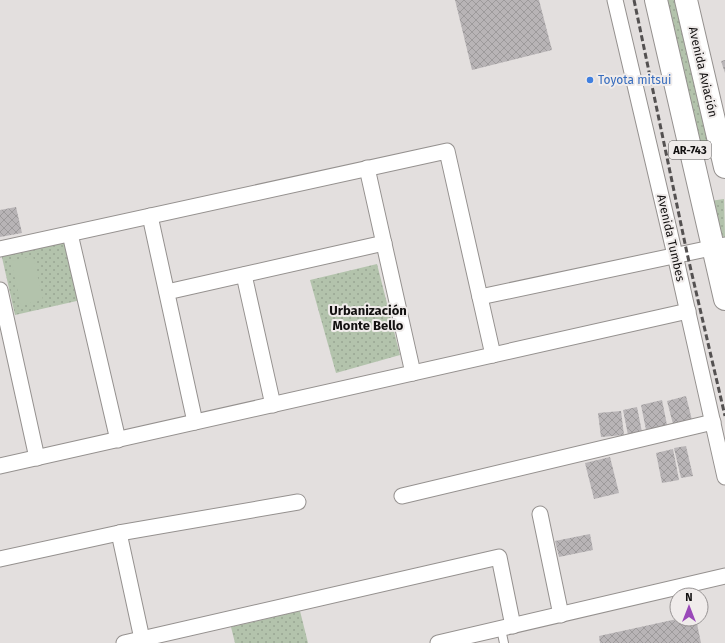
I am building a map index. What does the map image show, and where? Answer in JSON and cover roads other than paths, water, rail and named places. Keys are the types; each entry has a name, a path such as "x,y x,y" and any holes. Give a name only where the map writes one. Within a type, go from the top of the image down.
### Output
{"main road":[{"name":"AR-743","path":"656,0 696,175 719,246 725,299"},
{"name":"Avenida Aviación","path":"686,0 725,168"},
{"path":"696,175 725,168"}],"street":[{"name":"Avenida Tumbes","path":"615,0 688,311 725,477"},
{"path":"0,249 447,151 493,355"},
{"path":"367,168 413,373"},
{"path":"150,216 196,422"},
{"path":"70,234 118,440"},
{"path":"167,292 384,243"},
{"path":"480,297 719,246"},
{"path":"244,275 273,405"},
{"path":"0,290 37,458"},
{"path":"0,466 688,311"},
{"path":"402,496 713,422"},
{"path":"0,559 119,533 298,502"},
{"path":"540,514 560,615"},
{"path":"119,533 142,639"},
{"path":"124,643 499,557 506,633"},
{"path":"438,643 506,633 560,615 725,576"}],"railway":[{"path":"634,0 687,253 725,416"}],"place":[{"name":"Toyota mitsui","path":"590,80"}],"district":[{"name":"Urbanización Monte Bello","path":"368,318"}]}
